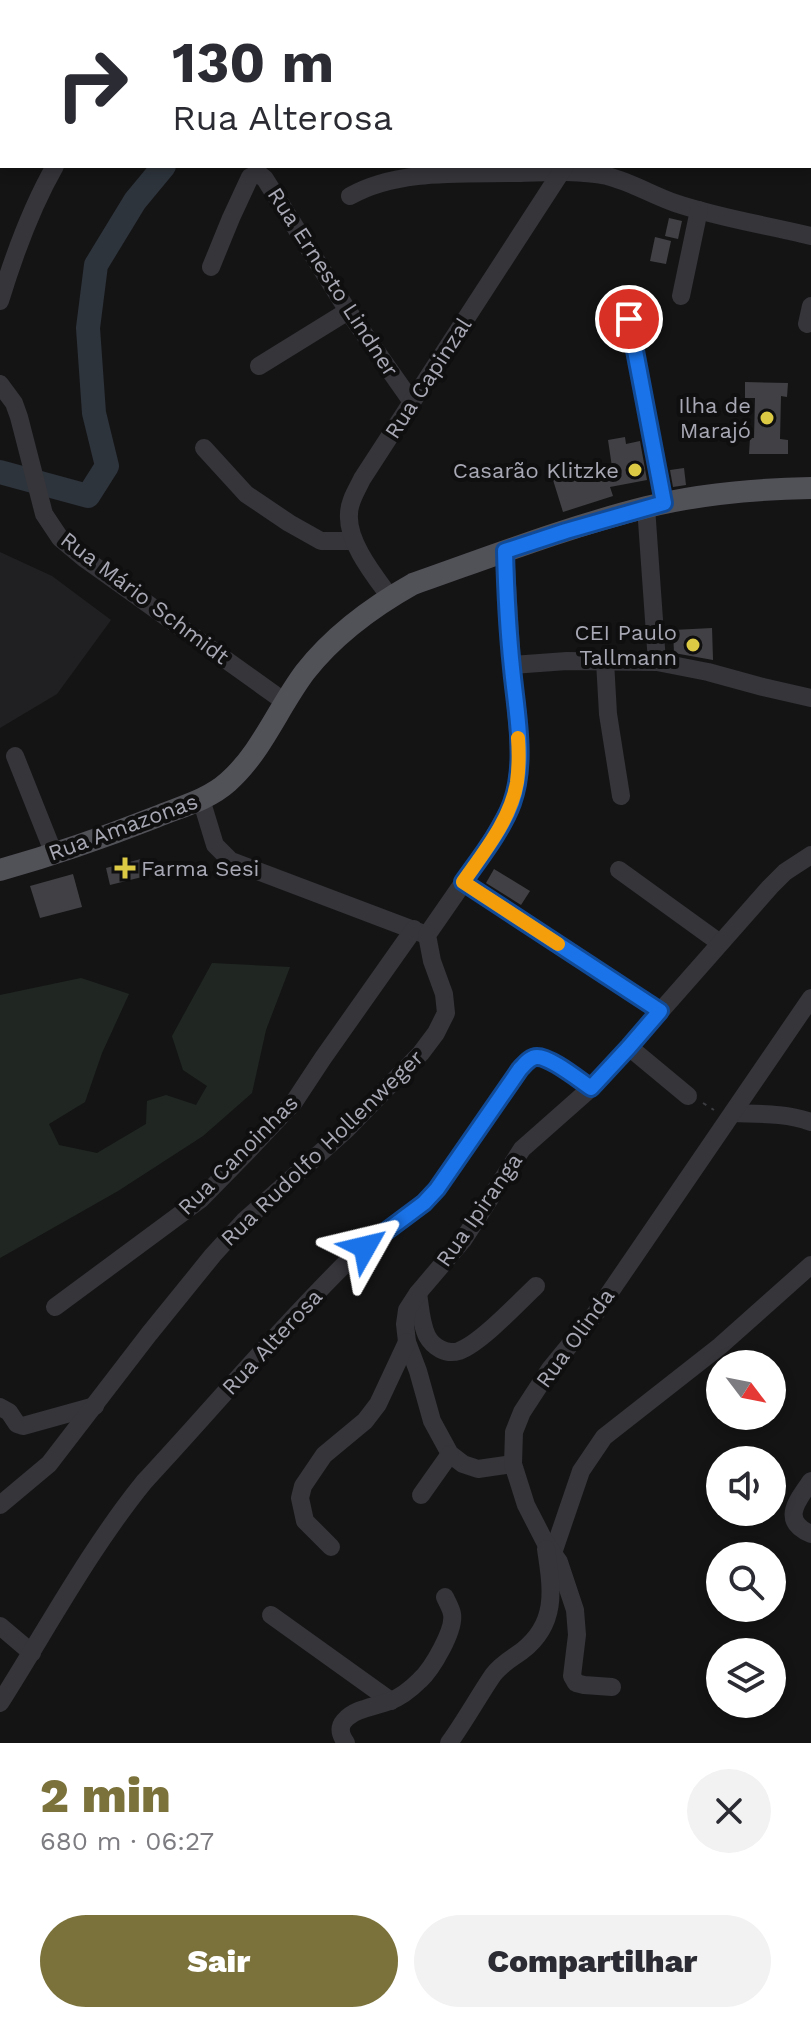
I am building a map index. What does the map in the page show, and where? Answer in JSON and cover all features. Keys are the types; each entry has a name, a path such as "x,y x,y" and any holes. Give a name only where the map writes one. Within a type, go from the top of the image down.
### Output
{"main road":[{"name":"Rua Amazonas","path":"0,870 117,832 201,799 225,785 238,773 304,673 331,642 390,597 413,584 566,531 655,505 764,489 811,488"}],"street":[{"path":"0,301 7,254 54,168"},
{"path":"350,196 367,186 391,180 447,174 564,169 615,179 699,210 811,236"},
{"name":"Rua Capinzal","path":"353,541 348,514 362,479 564,169"},
{"name":"Rua Ernesto Lindner","path":"211,267 250,177 259,174 348,311 412,402"},
{"path":"681,296 699,210"},
{"path":"259,366 348,311"},
{"path":"629,319 655,505 657,662"},
{"name":"Rua Mário Schmidt","path":"0,384 14,403 19,417 44,514 60,538 285,702"},
{"path":"204,448 246,494 289,523 321,541 353,541 390,597"},
{"path":"201,799 215,845 231,861 420,932 488,847 512,804 517,782 518,732 505,551"},
{"path":"605,661 608,714 621,796"},
{"path":"512,665 657,662 811,698"},
{"path":"15,756 54,854"},
{"name":"Rua Ipiranga","path":"450,1454 432,1421 407,1342 407,1310 463,1240 522,1149 591,1088 770,887 785,872 811,855"},
{"path":"619,870 720,943"},
{"path":"463,882 660,1011"},
{"name":"Rua Canoinhas","path":"55,1307 201,1199 248,1151 294,1102 323,1058 420,932"},
{"name":"Rua Rudolfo Hollenweger","path":"0,1505 49,1464 149,1334 244,1221 347,1129 421,1053 436,1033 446,1013 444,994 420,932"},
{"name":"Rua Olinda","path":"612,1687 576,1683 572,1676 577,1635 575,1610 559,1562 526,1505 513,1464 514,1432 528,1402 550,1369 595,1314 811,998"},
{"path":"629,1047 688,1096"},
{"name":"Rua Alterosa","path":"0,1703 99,1544 144,1482 350,1259 424,1203 437,1189 528,1060 536,1057 546,1059 591,1088"},
{"path":"731,1116 775,1114 811,1122"},
{"path":"449,1743 494,1673 536,1637 545,1621 551,1605 549,1548 581,1471 604,1437 720,1346 811,1265"},
{"path":"418,1293 425,1333 432,1344 451,1352 469,1345 536,1286"},
{"path":"331,1547 305,1521 300,1498 303,1486 324,1455 365,1421 378,1404 407,1342"},
{"path":"0,1393 7,1398 5,1409 17,1424 23,1426 95,1406"},
{"path":"421,1495 450,1454 463,1464 478,1469 513,1464"},
{"path":"804,1530 793,1515 796,1501 811,1481"},
{"path":"346,1743 341,1733 345,1720 391,1701 422,1678 447,1637 452,1615 445,1597"},
{"path":"271,1615 391,1701"},
{"path":"0,1626 32,1653"}],"path":[{"path":"688,1096 731,1116"}],"shaded area":[{"path":"0,552 52,576 111,620 57,694 0,728"},
{"path":"212,963 290,967 266,1030 252,1093 203,1136 118,1191 0,1258 0,995 81,978 129,994 102,1053 85,1102 49,1124 59,1145 97,1153 146,1124 147,1101 166,1095 196,1105 207,1086 183,1070 172,1036"}],"building":[{"path":"669,218 682,221 678,239 665,236"},
{"path":"655,237 671,241 666,264 650,261"},
{"name":"Ilha de Marajó","path":"745,382 788,383 787,397 781,396 780,439 788,440 788,454 749,454 750,438 754,438 755,398 745,398"},
{"path":"625,437 626,444 640,441 647,480 610,487 613,496 563,512 549,467 612,467 608,440"},
{"path":"684,468 686,485 673,487 670,470"},
{"name":"CEI Paulo Tallmann","path":"712,628 713,660 674,653 673,630"},
{"path":"141,859 146,876 110,885 106,868"},
{"path":"494,869 530,891 521,905 486,883"},
{"path":"73,874 82,907 40,918 30,886"}],"waterway":[{"path":"0,472 88,496 107,466 94,413 88,328 96,265 135,201 162,168"}],"slow traffic":[{"path":"518,738 517,782 512,804 488,847 463,882 558,944"}],"place":[{"name":"Ilha de Marajó","path":"767,418"},
{"name":"Casarão Klitzke","path":"635,470"},
{"name":"CEI Paulo Tallmann","path":"693,645"},
{"name":"Farma Sesi","path":"125,868"}],"route":[{"path":"365,1247 424,1203 437,1189 528,1060 536,1057 546,1059 591,1088 660,1011 463,882 488,847 512,804 517,782 518,732 505,551 664,503 629,319"}]}
